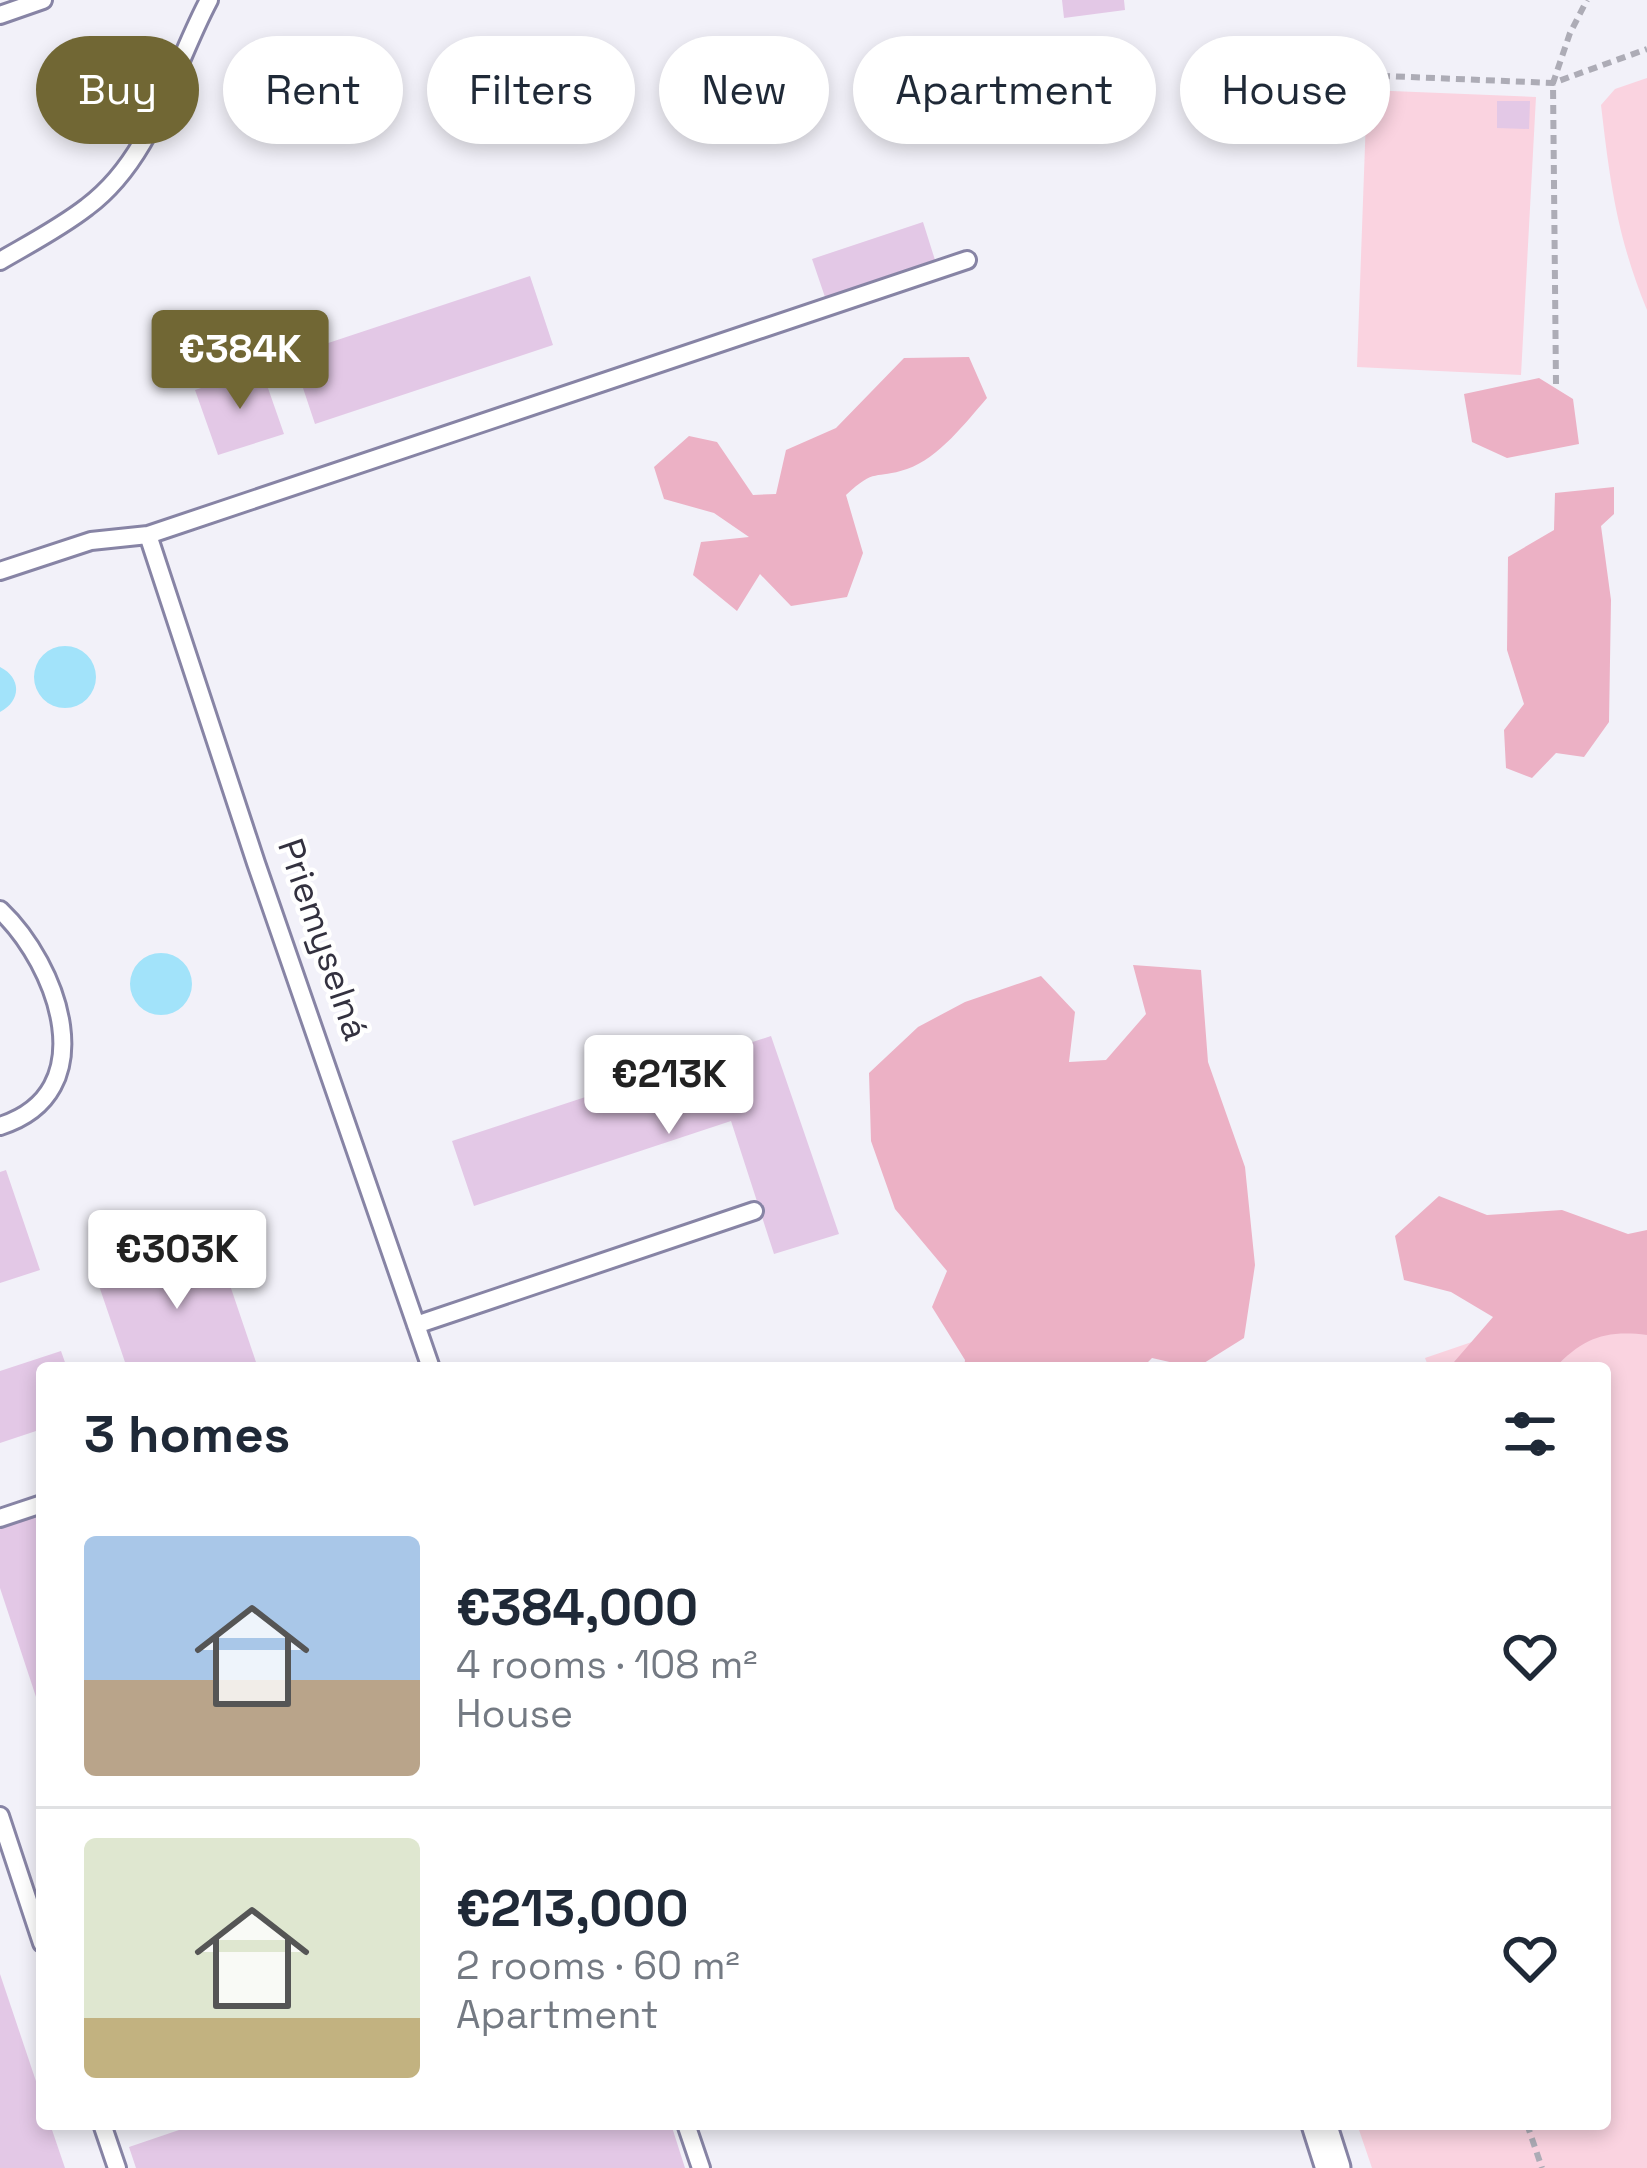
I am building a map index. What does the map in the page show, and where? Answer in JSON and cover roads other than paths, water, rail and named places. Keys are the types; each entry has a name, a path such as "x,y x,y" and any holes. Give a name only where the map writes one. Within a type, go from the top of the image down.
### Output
{"street":[{"path":"1320,2130 1333,2168"}],"lane":[{"path":"0,15 43,0"},
{"path":"0,261 91,205 112,182 145,140 208,0"},
{"path":"0,571 92,542 148,535 967,260"},
{"name":"Priemyselná","path":"148,535 429,1362"},
{"path":"0,910 20,929 38,962 59,1017 65,1055 57,1082 39,1104 0,1126"},
{"path":"416,1325 754,1211"},
{"path":"0,1518 36,1506"},
{"path":"0,1816 36,1925"},
{"path":"104,2130 117,2168"},
{"path":"688,2130 701,2168"}],"water":[{"path":"65,646 87,655 96,677 87,699 65,708 43,699 34,677 43,655"},
{"path":"0,667 12,677 16,690 12,702 0,712"},
{"path":"161,953 183,962 192,984 183,1006 161,1015 139,1006 130,984 139,962"}]}
